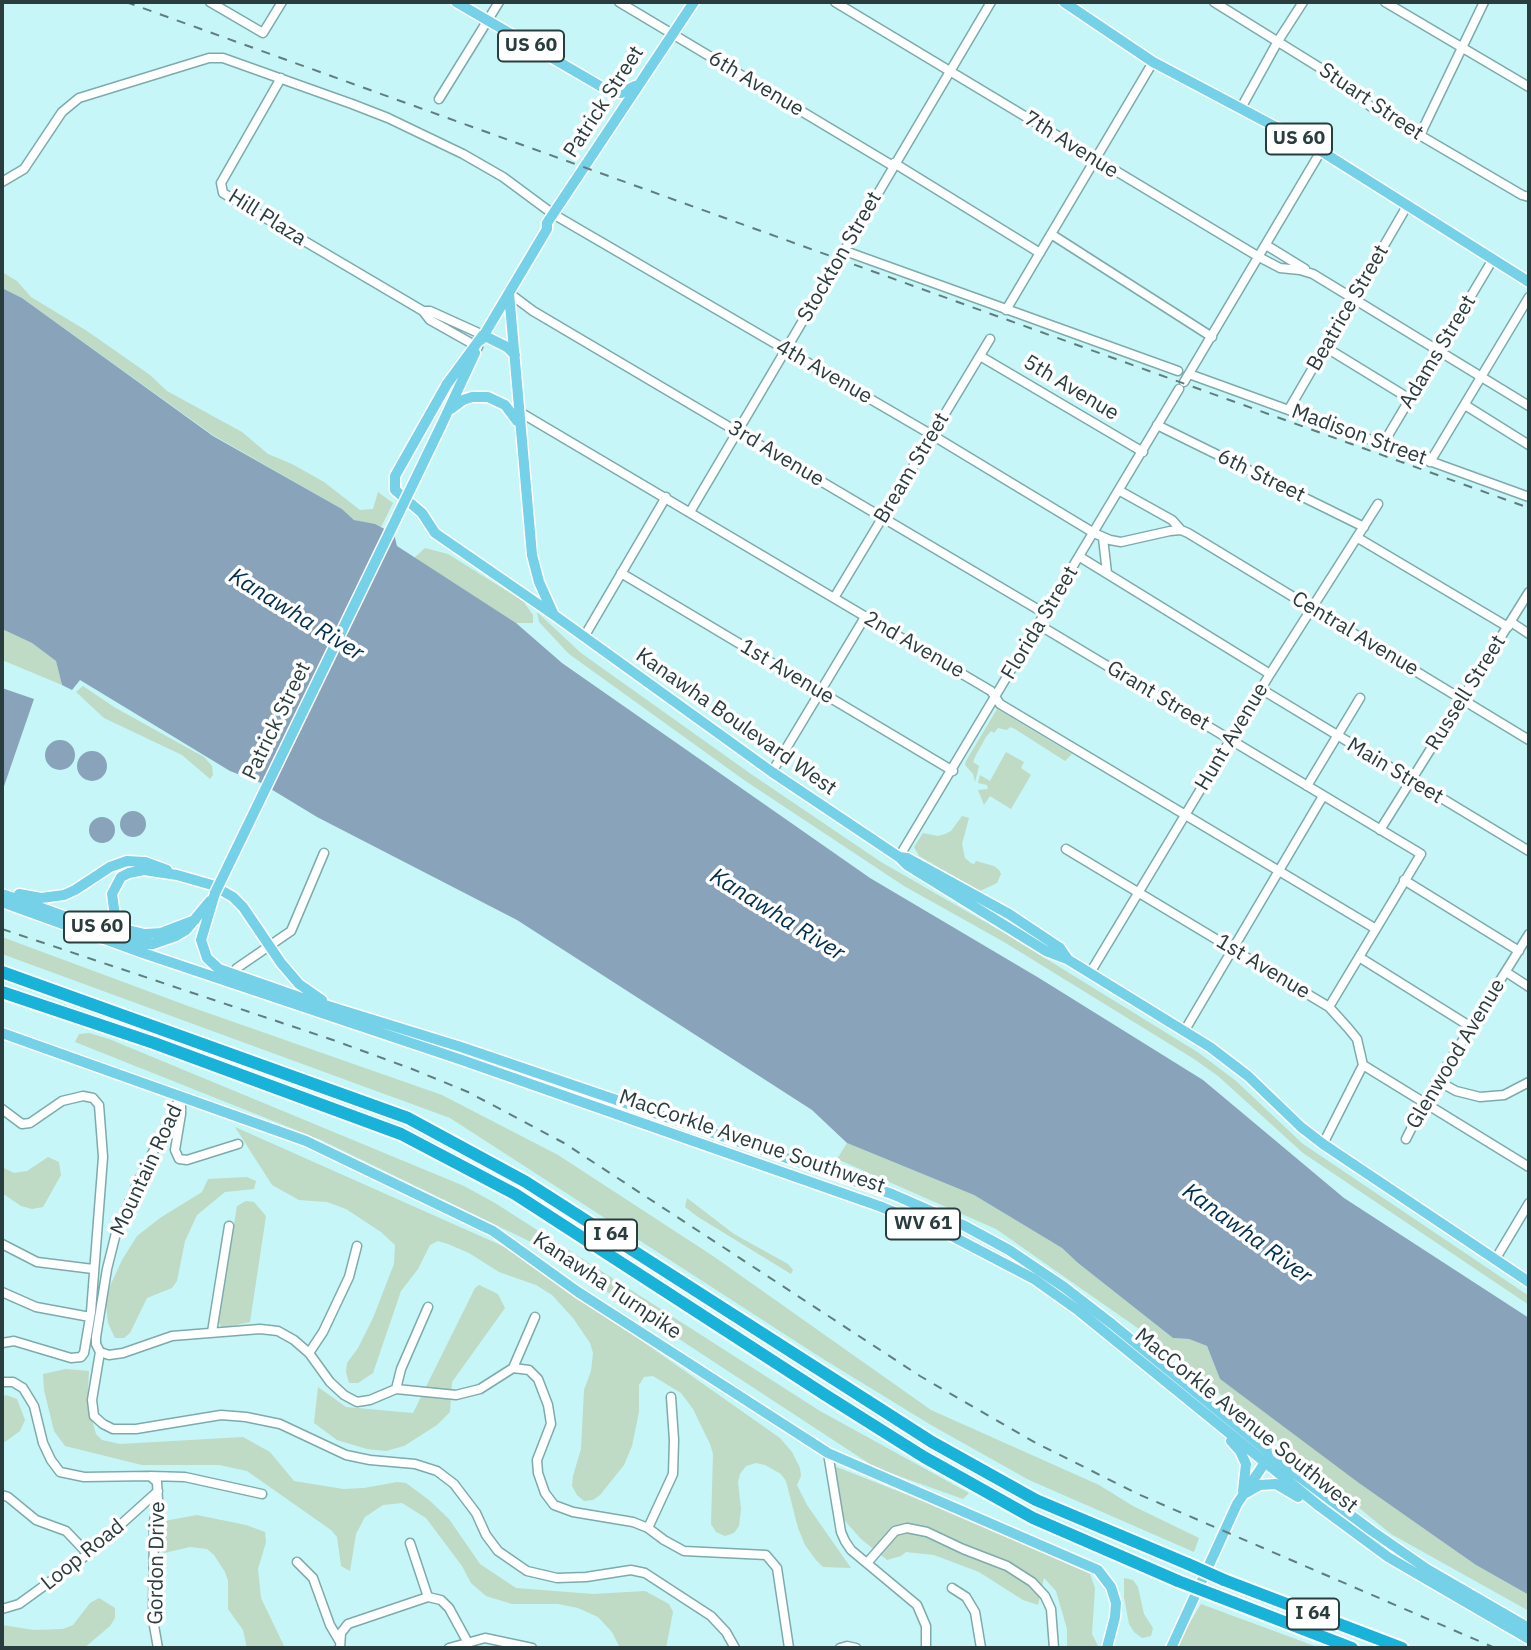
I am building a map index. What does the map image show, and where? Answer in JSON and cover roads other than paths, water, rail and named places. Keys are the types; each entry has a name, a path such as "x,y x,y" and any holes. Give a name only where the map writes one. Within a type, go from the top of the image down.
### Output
{"highway":[{"name":"I 64","path":"2,972 408,1118 526,1182 932,1442 1037,1500 1224,1580 1402,1648"},
{"name":"I 64","path":"2,992 155,1043 401,1134 515,1194 924,1457 1033,1518 1217,1597 1352,1648"}],"main road":[{"name":"US 60","path":"456,2 607,90"},
{"name":"Patrick Street","path":"485,331 499,296 541,226 550,218 694,2"},
{"name":"US 60","path":"1064,2 1153,62 1321,151 1529,282"},
{"path":"607,90 621,93 638,83"},
{"path":"607,90 616,106 616,117"},
{"name":"Patrick Street","path":"485,331 492,324 547,229 550,218"},
{"name":"Kanawha Boulevard West","path":"509,293 532,555 541,587 554,615"},
{"path":"477,347 485,331 516,357"},
{"name":"Patrick Street","path":"98,936 128,943 153,944 186,930 199,920 215,893 442,426 477,347"},
{"name":"Kanawha Boulevard West","path":"477,347 436,403 395,476 394,488 398,494 422,513 440,537 523,592 772,772 899,857 911,859 1009,914 1060,948 1067,959 1185,1030 1248,1076 1301,1128 1529,1282"},
{"path":"448,412 463,400 488,397 499,401 510,410 520,426"},
{"path":"523,592 535,595 541,587"},
{"path":"2,892 41,898 64,895 110,867 127,861 155,864 177,875"},
{"path":"149,935 128,930 115,916 111,904 115,885 121,877 136,871 177,875 212,885 233,897 243,907 281,963 299,984 315,996 348,1012"},
{"name":"US 60","path":"2,892 116,933 149,935 199,920"},
{"name":"US 60","path":"2,902 98,936"},
{"path":"199,920 204,953 214,966 229,978"},
{"name":"MacCorkle Avenue Southwest","path":"98,936 284,997 879,1206 950,1235 1034,1279 1079,1311 1348,1528 1410,1570 1529,1639"},
{"path":"281,963 284,997"},
{"name":"MacCorkle Avenue Southwest","path":"284,997 348,1012 461,1047 892,1194 963,1225 1009,1250 1064,1287 1272,1452 1293,1472 1372,1531 1427,1569 1529,1628"},
{"name":"Kanawha Turnpike","path":"2,1034 306,1141 493,1231 578,1292 828,1452 1098,1570 1111,1587 1116,1603 1107,1648"},
{"path":"1181,1394 1198,1414 1240,1451 1245,1464 1242,1495"},
{"path":"1171,1648 1242,1495 1272,1452"},
{"path":"1242,1495 1260,1485 1276,1485 1288,1490 1333,1522 1348,1528"}],"street":[{"path":"209,2 263,33 282,2"},
{"path":"439,99 499,2"},
{"name":"6th Avenue","path":"619,2 1040,253"},
{"name":"7th Avenue","path":"835,2 1259,257 1280,268 1313,274"},
{"name":"Stockton Street","path":"690,512 991,2"},
{"name":"Stuart Street","path":"1214,2 1346,84 1370,106 1529,197"},
{"path":"1241,108 1303,2"},
{"path":"1385,2 1529,87"},
{"path":"1420,135 1484,2"},
{"path":"2,182 24,169 62,112 72,103 90,93 209,58 223,58 388,117 503,177 550,218"},
{"path":"1006,310 1153,62"},
{"name":"Hill Plaza","path":"281,78 221,183 223,193 423,311 430,320 477,347"},
{"name":"Florida Street","path":"899,857 953,771 1044,613 1120,491 1321,151"},
{"name":"Beatrice Street","path":"1289,409 1407,206"},
{"name":"4th Avenue","path":"550,218 932,435 1094,533"},
{"path":"1051,234 1212,337"},
{"name":"7th Avenue","path":"1266,245 1529,406"},
{"path":"845,251 1178,371"},
{"name":"Adams Street","path":"1383,444 1493,259"},
{"name":"3rd Avenue","path":"509,293 533,311 1044,613"},
{"path":"1430,461 1529,297"},
{"name":"Hill Plaza","path":"423,311 485,331"},
{"name":"Bream Street","path":"835,598 990,339"},
{"path":"1325,347 1410,399"},
{"name":"5th Avenue","path":"980,356 1143,452"},
{"name":"Madison Street","path":"1184,382 1289,409 1529,497"},
{"path":"1465,405 1529,446"},
{"name":"2nd Avenue","path":"518,411 991,691 1000,704 1376,929"},
{"name":"6th Street","path":"1157,425 1364,527"},
{"name":"Central Avenue","path":"1120,491 1172,520 1181,530 1529,740"},
{"path":"583,637 666,497"},
{"name":"Hunt Avenue","path":"1090,973 1270,674 1378,504"},
{"path":"1094,533 1116,542 1128,542 1181,530"},
{"path":"1103,538 1107,573"},
{"path":"1358,538 1529,634"},
{"path":"1080,557 1270,674"},
{"name":"1st Avenue","path":"621,573 953,771"},
{"name":"Russell Street","path":"1380,830 1529,592"},
{"path":"772,772 865,617"},
{"name":"Grant Street","path":"1039,625 1421,854 1404,880"},
{"name":"Main Street","path":"1261,690 1529,851"},
{"path":"1307,786 1360,698"},
{"path":"1185,1030 1323,796"},
{"name":"1st Avenue","path":"1066,849 1329,1007 1357,1039 1363,1065"},
{"path":"229,978 285,936 295,925 324,853"},
{"path":"1329,1007 1404,880 1519,951"},
{"name":"Glenwood Avenue","path":"1406,1139 1425,1101 1529,934"},
{"path":"1359,957 1471,1027"},
{"path":"1506,972 1529,987"},
{"path":"1323,1144 1363,1065 1529,1167"},
{"path":"1438,1081 1456,1091 1480,1097 1504,1095 1529,1082"},
{"path":"2,1109 22,1124 30,1123 62,1101 83,1096 93,1098 99,1105 103,1157 90,1317 86,1346 81,1357 71,1358 14,1341 2,1343"},
{"path":"181,1097 181,1114 174,1150 179,1158 187,1160 238,1144"},
{"name":"Mountain Road","path":"181,1097 133,1192 116,1233 98,1325 96,1344 100,1352 92,1399 94,1416 113,1429 136,1429 221,1415 247,1417 280,1424 346,1455 370,1461 415,1464 437,1471 454,1484 476,1513 486,1535 498,1551 527,1572 557,1578 631,1570 645,1573 711,1616 736,1648"},
{"path":"1495,1260 1529,1203"},
{"path":"212,1332 229,1226"},
{"path":"2,1244 37,1262 93,1269"},
{"path":"309,1353 323,1332 344,1288 357,1246"},
{"path":"2,1292 36,1307 90,1317"},
{"path":"397,1389 401,1369 428,1307"},
{"path":"100,1352 109,1355 123,1353 172,1336 260,1329 278,1331 309,1353 330,1381 344,1395 357,1402 370,1400 397,1389 456,1395 480,1389 513,1367 535,1317"},
{"path":"513,1367 529,1370 538,1379 544,1392 551,1424 537,1460 538,1473 545,1493 554,1505 573,1512 633,1522 648,1528 684,1551 766,1555 777,1568 789,1648"},
{"name":"Gordon Drive","path":"2,1382 13,1382 23,1388 34,1406 43,1443 60,1472 84,1477 150,1476 157,1482 153,1620 158,1648"},
{"path":"648,1528 673,1474 671,1397"},
{"path":"828,1452 841,1532 851,1550 916,1605 926,1626 926,1648"},
{"path":"150,1476 185,1478 262,1494"},
{"name":"Loop Road","path":"2,1609 19,1604 88,1554 158,1491"},
{"path":"2,1495 36,1520 66,1531 88,1554"},
{"path":"867,1563 895,1531 907,1528 927,1532 1007,1566 1032,1582 1045,1596 1051,1609 1054,1648"},
{"path":"410,1543 428,1597"},
{"path":"298,1562 313,1578 340,1645"},
{"path":"952,1588 966,1597 975,1612 981,1648"},
{"path":"340,1645 341,1633 348,1624 428,1597 441,1600 449,1608 467,1642"},
{"path":"449,1648 485,1638 532,1648"},
{"path":"840,1648 856,1648"}],"water":[{"name":"Kanawha River","path":"2,288 22,298 213,436 342,509 354,520 375,524 394,534 397,546 516,623 562,663 870,878 1039,978 1203,1080 1344,1198 1529,1318 1529,1595 1476,1565 1359,1483 1220,1379 1207,1346 1189,1339 1173,1338 1062,1248 974,1195 847,1143 812,1110 517,920 317,817 261,783 230,771 80,680 72,690 62,685 56,661 32,643 2,629"},
{"path":"2,688 34,699 2,792"},
{"path":"60,740 71,744 75,755 71,766 60,770 49,766 45,755 49,744"},
{"path":"92,751 103,755 107,766 103,777 92,781 81,777 77,766 81,755"},
{"path":"133,811 142,815 146,824 142,833 133,837 124,833 120,824 124,815"},
{"path":"102,817 111,821 115,830 111,839 102,843 93,839 89,830 93,821"}],"railway":[{"path":"126,2 1529,508"},
{"path":"2,929 333,1040 468,1092 564,1143 920,1376 1036,1443 1138,1494 1495,1648"}]}
